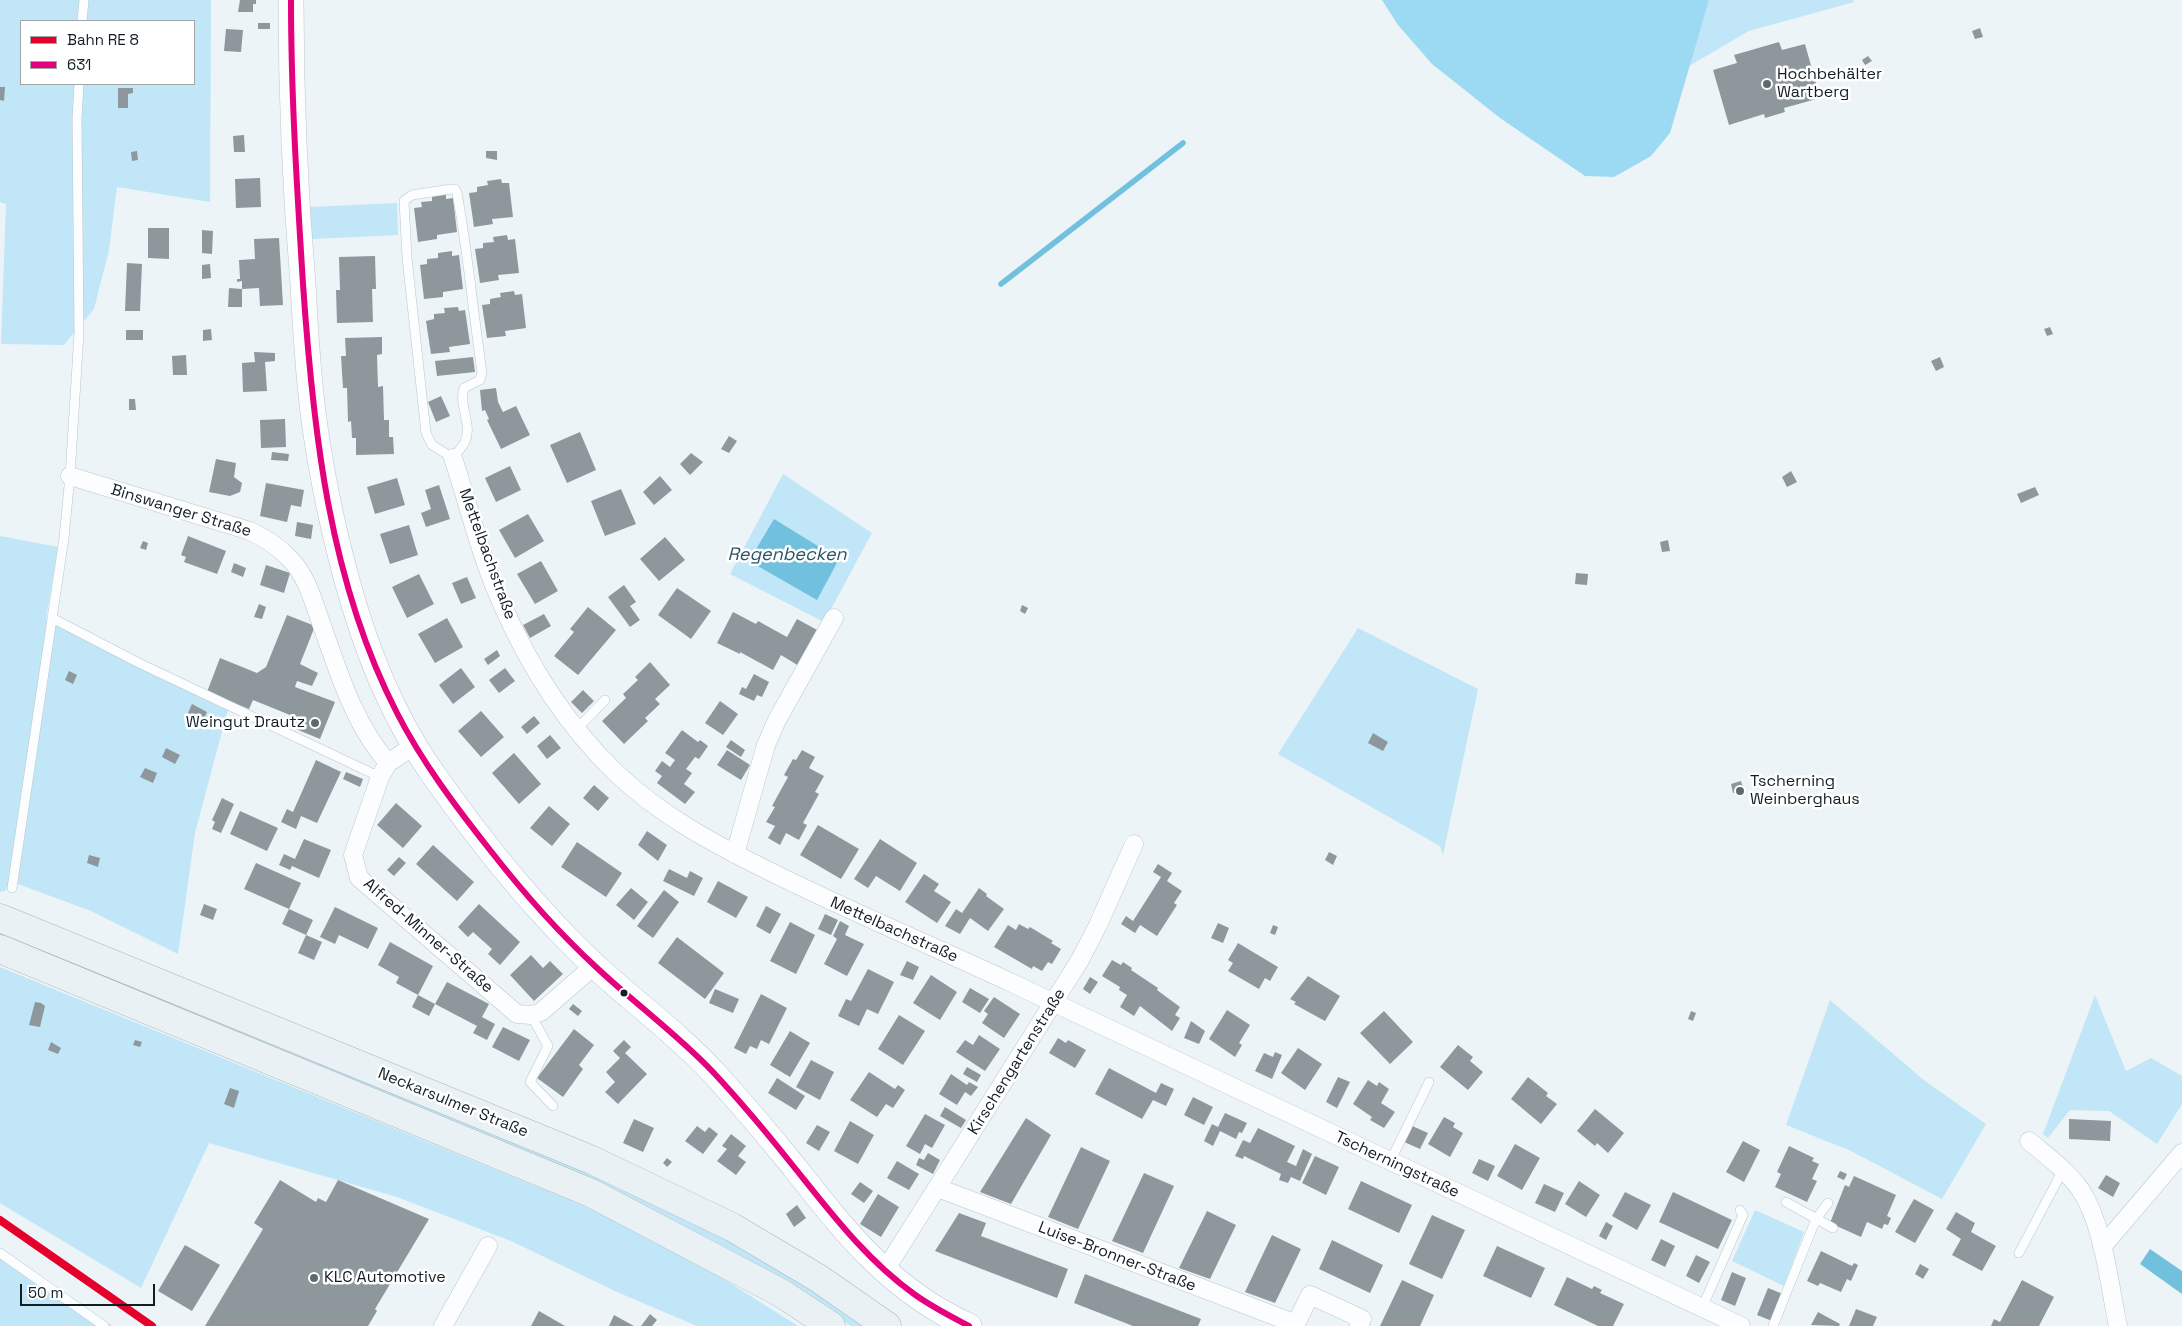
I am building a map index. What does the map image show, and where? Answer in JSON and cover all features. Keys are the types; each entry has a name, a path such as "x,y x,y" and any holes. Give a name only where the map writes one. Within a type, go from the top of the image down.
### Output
{"main road":[{"path":"291,0 291,53 300,247 311,397 322,470 337,543 354,610 392,701 414,745 460,812 564,935 595,966 709,1068 789,1160 834,1218 884,1272 930,1305 969,1326"},
{"name":"Neckarsulmer Straße","path":"0,918 592,1160 732,1227 818,1278 887,1326"},
{"name":"Neckarsulmer Straße","path":"0,949 591,1193 781,1293 831,1326"}],"street":[{"name":"Mettelbachstraße","path":"453,458 500,601 525,653 576,730 616,773 651,802 685,825 735,854 803,888 1054,1003"},
{"name":"Binswanger Straße","path":"70,476 250,531 273,543 282,551 299,570 311,596 360,724 374,747 384,770"},
{"path":"735,854 766,745 777,720 834,618"},
{"path":"384,770 414,745"},
{"name":"Alfred-Minner-Straße","path":"384,770 354,856 359,878 517,1014 531,1015"},
{"name":"Kirschengartenstraße","path":"884,1272 1054,1003 1098,925 1134,844"},
{"path":"531,1015 540,1012 595,966"},
{"name":"Tscherningstraße","path":"1054,1003 1741,1326"},
{"path":"2029,1141 2063,1170 2079,1189 2091,1208 2102,1247 2118,1326"},
{"path":"2102,1247 2182,1154"},
{"name":"Luise-Bronner-Straße","path":"938,1188 1295,1325 1310,1295 1362,1319 1359,1326"},
{"path":"443,1326 488,1246"}],"lane":[{"path":"82,20 84,0"},
{"path":"12,888 52,618 70,476 79,333 77,119 79,85"},
{"path":"455,189 458,193 466,240 471,299 482,372 480,380 464,388 461,397 468,432 465,441 453,458 432,445 426,433 407,258 404,201 412,196 455,189"},
{"path":"52,618 141,664 384,770"},
{"path":"576,730 605,700"},
{"path":"531,1015 548,1046 530,1082 553,1106"},
{"path":"1390,1162 1428,1082"},
{"path":"2018,1253 2063,1170"},
{"path":"1786,1202 1833,1228"},
{"path":"1773,1326 1816,1219 1828,1203"},
{"path":"1702,1308 1743,1215 1740,1210"},
{"path":"0,1253 104,1326"}],"shaded area":[{"path":"0,0 211,0 210,202 117,187 109,250 94,309 64,345 1,344 6,204 0,202"},
{"path":"1382,0 1709,0 1670,133 1651,156 1614,177 1585,176 1500,118 1432,64 1398,25"},
{"path":"1709,0 1853,0 1854,2 1749,31 1689,66"},
{"path":"397,203 398,235 312,239 310,207"},
{"path":"783,474 872,533 824,622 730,574"},
{"path":"0,536 58,547 46,619 228,709 195,833 178,954 91,911 10,881 5,891 0,892"},
{"path":"1358,628 1478,689 1443,855 1440,846 1278,754"},
{"path":"0,928 575,1164 683,1216 730,1242 819,1293 867,1326 851,1326 768,1271 723,1246 554,1163 0,937"},
{"path":"0,967 613,1218 692,1259 798,1326 697,1326 617,1292 511,1241 397,1197 209,1143 141,1288 0,1203"},
{"path":"2095,995 2126,1071 2151,1058 2182,1076 2182,1104 2157,1144 2109,1111 2070,1110 2048,1138 2043,1134"},
{"path":"1830,1000 1925,1081 1986,1124 1942,1199 1851,1151 1786,1125"},
{"path":"1755,1210 1804,1232 1784,1286 1732,1261"},
{"path":"0,1247 112,1326 0,1326"}],"water":[{"name":"Regenbecken","path":"774,519 839,559 817,600 749,561"},
{"path":"2150,1249 2182,1271 2182,1294 2140,1264"}],"building":[{"path":"240,0 256,0 256,4 253,4 253,12 238,12"},
{"path":"258,23 270,23 270,29 258,29"},
{"path":"1980,28 1983,37 1975,39 1972,31"},
{"path":"226,29 243,30 241,52 224,51"},
{"name":"Hochbehälter Wartberg","path":"1779,42 1782,50 1805,44 1820,98 1784,108 1785,112 1765,118 1764,114 1729,125 1713,70 1737,63 1734,55"},
{"path":"1868,56 1872,61 1865,65 1862,60"},
{"path":"0,87 5,87 4,101 0,100"},
{"path":"118,88 133,88 133,93 128,94 128,108 118,108"},
{"path":"244,135 245,152 234,152 233,136"},
{"path":"137,151 138,160 132,161 131,152"},
{"path":"486,151 497,151 497,160 486,158"},
{"path":"260,178 261,207 236,208 235,179"},
{"path":"501,179 502,183 509,183 513,217 492,219 493,224 474,227 469,193 477,192 477,187 488,185 487,181"},
{"path":"446,194 446,199 453,198 457,232 437,235 437,239 418,242 414,208 422,207 421,202 432,201 432,196"},
{"path":"148,228 169,228 169,259 148,258"},
{"path":"202,230 213,231 212,254 202,253"},
{"path":"507,235 508,240 515,239 519,273 498,275 499,280 480,283 475,249 483,248 483,243 494,242 493,237"},
{"path":"279,238 283,305 260,306 259,288 242,289 242,281 237,282 237,279 240,279 239,260 255,259 254,239"},
{"path":"452,251 452,256 459,255 463,289 443,292 443,297 424,299 420,265 427,264 427,259 438,258 438,253"},
{"path":"375,256 376,289 372,289 373,322 337,323 336,290 340,290 339,257"},
{"path":"127,263 142,264 140,311 125,311"},
{"path":"210,264 211,278 202,279 202,265"},
{"path":"229,288 242,289 242,307 228,307"},
{"path":"514,291 515,295 522,294 526,328 505,331 506,336 487,338 482,305 490,304 490,299 501,297 500,293"},
{"path":"458,307 459,311 465,310 470,344 449,347 450,352 431,354 426,321 434,319 434,314 445,313 444,308"},
{"path":"2050,327 2053,334 2047,336 2044,329"},
{"path":"211,329 212,340 203,341 203,330"},
{"path":"126,330 143,330 143,340 126,340"},
{"path":"382,337 382,354 377,355 378,387 383,386 384,420 389,420 389,437 393,437 394,454 356,455 356,438 352,438 351,421 348,422 347,388 343,388 341,356 346,356 345,338"},
{"path":"254,352 275,353 275,361 265,362 267,391 243,392 242,363 255,362"},
{"path":"186,355 187,375 173,375 172,356"},
{"path":"473,357 475,372 437,376 435,361"},
{"path":"1940,357 1944,367 1936,371 1931,361"},
{"path":"496,388 498,402 503,412 516,406 530,435 501,449 487,420 489,419 485,410 482,411 480,390"},
{"path":"441,396 450,416 436,422 428,402"},
{"path":"129,399 135,399 136,410 129,410"},
{"path":"285,419 286,447 261,448 260,420"},
{"path":"580,432 596,470 567,483 550,445"},
{"path":"729,436 737,441 729,453 721,449"},
{"path":"272,452 289,454 288,461 271,460"},
{"path":"691,453 703,462 690,475 680,464"},
{"path":"216,459 236,463 234,477 242,483 240,492 230,496 209,492"},
{"path":"510,466 521,490 496,502 485,478"},
{"path":"1791,471 1797,482 1787,487 1782,477"},
{"path":"660,476 672,490 654,505 643,492"},
{"path":"397,478 405,505 375,514 367,487"},
{"path":"266,483 304,490 301,507 291,505 287,522 260,516"},
{"path":"439,485 450,519 426,527 421,513 431,509 425,490"},
{"path":"2035,487 2039,495 2021,503 2017,494"},
{"path":"621,489 636,524 605,536 591,501"},
{"path":"528,514 544,541 515,558 499,530"},
{"path":"297,522 313,525 311,539 295,536"},
{"path":"409,525 418,555 390,564 380,534"},
{"path":"188,536 226,551 217,574 184,562 186,557 181,555"},
{"path":"665,537 685,560 659,581 640,559"},
{"path":"1668,540 1670,551 1662,552 1660,542"},
{"path":"143,541 148,543 146,550 140,548"},
{"path":"541,561 558,591 535,604 517,574"},
{"path":"234,563 246,568 243,577 231,572"},
{"path":"266,565 290,573 284,593 260,585"},
{"path":"1576,573 1588,574 1587,585 1575,584"},
{"path":"419,574 434,604 407,618 392,587"},
{"path":"467,577 476,598 461,604 452,583"},
{"path":"624,585 636,602 630,606 640,620 630,627 608,597"},
{"path":"677,588 711,611 691,639 658,615"},
{"path":"259,604 266,607 262,619 254,617"},
{"path":"1022,605 1028,608 1025,614 1020,611"},
{"path":"588,607 616,630 578,675 554,656 574,632 570,629"},
{"path":"733,612 756,624 758,621 787,637 797,619 819,631 799,666 781,655 773,670 740,652 740,654 717,643"},
{"path":"544,614 551,626 530,638 523,625"},
{"path":"287,615 315,626 300,664 318,673 312,686 297,681 295,687 335,702 320,739 286,725 290,715 253,700 249,709 207,692 220,658 257,673 266,667"},
{"path":"447,618 463,647 435,663 418,634"},
{"path":"497,650 500,656 488,665 484,659"},
{"path":"650,662 670,685 655,699 660,704 645,718 648,721 624,744 602,721 626,698 623,694 638,680 635,677"},
{"path":"461,668 475,687 453,704 439,685"},
{"path":"505,668 515,681 499,693 489,680"},
{"path":"69,671 77,675 73,684 65,680"},
{"path":"754,674 769,682 762,697 757,695 754,701 739,694 742,687 746,689"},
{"path":"583,690 594,701 582,713 571,702"},
{"path":"720,701 738,714 723,735 705,723"},
{"path":"192,704 207,712 203,721 188,713"},
{"path":"481,711 504,737 481,757 458,731"},
{"path":"534,716 540,723 527,734 521,727"},
{"path":"682,730 698,742 700,740 708,746 699,759 695,757 686,769 692,773 684,784 695,792 685,804 657,783 662,776 655,771 662,761 670,767 675,760 665,753"},
{"path":"1373,733 1388,742 1383,751 1368,743"},
{"path":"550,735 561,748 547,759 537,746"},
{"path":"731,740 745,750 741,757 726,747"},
{"path":"166,748 180,755 175,764 162,757"},
{"path":"727,750 750,765 741,780 717,765"},
{"path":"802,750 815,757 809,768 824,776 815,792 819,794 803,823 807,825 799,840 786,833 780,845 768,838 775,826 766,822 775,807 772,806 788,777 784,775 793,759 796,760"},
{"path":"514,753 541,784 519,804 492,773"},
{"path":"316,760 341,772 317,823 301,816 296,829 281,822 287,809 293,812"},
{"path":"145,768 157,773 153,783 140,777"},
{"path":"346,772 363,779 360,787 343,779"},
{"path":"1741,781 1744,791 1733,793 1731,784"},
{"path":"594,785 609,798 598,811 583,798"},
{"path":"222,798 234,804 221,833 212,829 215,822 212,820"},
{"path":"396,803 422,826 403,848 377,825"},
{"path":"549,806 570,824 552,846 530,828"},
{"path":"240,811 278,828 267,851 230,834"},
{"path":"818,825 859,849 841,879 800,855"},
{"path":"647,831 667,845 658,861 638,845"},
{"path":"304,839 331,850 319,878 292,866 290,870 279,865 284,854 295,859"},
{"path":"880,839 917,863 900,891 876,876 868,888 854,879"},
{"path":"577,842 622,873 606,897 561,867"},
{"path":"433,845 474,882 457,901 416,864"},
{"path":"1329,852 1337,856 1333,865 1325,860"},
{"path":"89,855 100,858 98,867 87,863"},
{"path":"399,857 406,863 394,876 387,870"},
{"path":"256,863 301,883 289,909 244,889"},
{"path":"1158,864 1172,873 1167,881 1182,891 1174,903 1177,905 1157,936 1140,925 1135,933 1121,924 1126,916 1133,921 1161,877 1153,872"},
{"path":"669,869 687,878 690,871 703,878 694,896 663,881"},
{"path":"924,874 939,884 934,891 951,902 937,923 905,902"},
{"path":"718,881 748,897 736,918 707,902"},
{"path":"631,888 648,902 634,920 616,905"},
{"path":"979,888 987,894 986,896 1004,909 988,931 970,918 960,934 945,926 956,909 962,913"},
{"path":"664,890 679,902 653,938 637,926"},
{"path":"204,904 217,909 213,920 200,915"},
{"path":"479,904 520,942 500,965 488,954 492,949 473,932 468,937 458,927"},
{"path":"766,906 781,914 770,934 756,926"},
{"path":"335,907 378,928 368,949 339,935 335,944 320,937"},
{"path":"289,909 313,920 306,935 282,924"},
{"path":"825,914 838,920 831,935 818,929"},
{"path":"840,921 849,926 845,935 864,944 847,976 824,964 837,939 833,936"},
{"path":"790,922 815,935 796,974 770,961"},
{"path":"1218,923 1229,928 1223,943 1211,938"},
{"path":"1019,924 1028,929 1030,927 1053,941 1051,943 1061,949 1052,964 1048,962 1042,971 1033,966 1032,969 994,947 1008,925 1016,930"},
{"path":"1273,925 1278,927 1275,935 1270,933"},
{"path":"306,935 322,942 314,960 298,953"},
{"path":"677,937 724,973 705,999 658,963"},
{"path":"390,942 433,966 418,995 396,983 399,977 378,965"},
{"path":"1238,943 1278,967 1270,981 1265,978 1259,989 1228,971 1233,963 1228,960"},
{"path":"531,955 543,968 550,961 563,974 534,1001 510,975"},
{"path":"1112,960 1121,965 1123,962 1132,968 1131,970 1158,988 1157,990 1180,1007 1175,1015 1180,1018 1172,1031 1140,1006 1134,1016 1120,1007 1127,995 1119,990 1120,987 1102,976"},
{"path":"907,961 919,967 913,980 900,975"},
{"path":"868,969 894,982 878,1014 867,1009 859,1026 838,1016 846,999 851,1001"},
{"path":"931,975 957,992 940,1020 913,1003"},
{"path":"1308,976 1340,996 1325,1021 1294,1004 1296,1002 1290,999"},
{"path":"1090,977 1098,982 1090,994 1083,989"},
{"path":"447,982 489,1004 482,1017 495,1024 487,1040 473,1033 477,1026 435,1004"},
{"path":"970,988 989,999 980,1013 962,1002"},
{"path":"715,989 739,999 733,1013 709,1003"},
{"path":"761,994 787,1008 769,1044 761,1040 757,1049 750,1046 746,1054 734,1048"},
{"path":"418,995 435,1004 429,1016 412,1007"},
{"path":"994,997 1020,1014 1004,1038 982,1023 988,1014 984,1011"},
{"path":"35,1002 45,1006 40,1027 29,1025"},
{"path":"573,1004 582,1011 578,1016 569,1009"},
{"path":"1227,1010 1250,1025 1239,1043 1242,1045 1235,1057 1209,1039"},
{"path":"1384,1011 1413,1042 1390,1064 1360,1033"},
{"path":"1691,1011 1696,1013 1693,1021 1688,1019"},
{"path":"899,1015 925,1031 903,1065 878,1049"},
{"path":"1191,1021 1205,1031 1199,1044 1184,1038"},
{"path":"503,1027 530,1040 519,1061 492,1047"},
{"path":"574,1029 594,1045 579,1065 583,1069 563,1097 537,1078"},
{"path":"790,1031 810,1043 790,1077 770,1065"},
{"path":"979,1035 1000,1049 985,1071 956,1052 965,1040 973,1045"},
{"path":"1058,1038 1066,1043 1068,1040 1086,1050 1075,1068 1049,1053"},
{"path":"135,1040 142,1042 140,1047 133,1045"},
{"path":"624,1040 631,1047 625,1053 647,1074 618,1104 605,1092 615,1082 606,1072 620,1058 613,1051"},
{"path":"51,1042 61,1048 58,1054 48,1050"},
{"path":"1458,1045 1473,1057 1470,1061 1483,1072 1468,1090 1440,1067"},
{"path":"1298,1048 1322,1064 1305,1090 1281,1073"},
{"path":"1275,1052 1282,1055 1272,1079 1255,1071 1264,1053 1273,1057"},
{"path":"811,1060 834,1072 820,1100 796,1087"},
{"path":"967,1067 981,1075 977,1082 963,1074"},
{"path":"1109,1068 1156,1093 1161,1083 1174,1089 1166,1106 1153,1100 1142,1119 1095,1094"},
{"path":"869,1072 895,1089 898,1085 905,1090 893,1108 886,1104 877,1117 850,1100"},
{"path":"951,1074 967,1085 969,1082 978,1087 971,1096 965,1092 957,1105 939,1094"},
{"path":"1338,1077 1350,1082 1337,1108 1326,1102"},
{"path":"1528,1077 1548,1093 1546,1096 1557,1104 1541,1124 1511,1099"},
{"path":"777,1078 805,1096 796,1110 768,1093"},
{"path":"1368,1080 1377,1086 1379,1082 1389,1089 1381,1103 1395,1112 1384,1128 1370,1120 1372,1117 1353,1104"},
{"path":"230,1088 239,1091 234,1108 224,1104"},
{"path":"1193,1097 1213,1107 1204,1125 1184,1115"},
{"path":"945,1107 966,1120 961,1128 940,1116"},
{"path":"1595,1109 1624,1133 1608,1153 1597,1143 1595,1146 1577,1131"},
{"path":"1225,1113 1247,1123 1242,1133 1239,1132 1236,1139 1220,1131 1213,1146 1204,1141 1212,1124 1218,1127"},
{"path":"925,1114 945,1125 932,1148 925,1144 920,1154 906,1146"},
{"path":"1444,1117 1455,1123 1453,1127 1463,1133 1450,1157 1428,1144"},
{"path":"1026,1118 1051,1135 1011,1204 980,1192"},
{"path":"634,1119 654,1128 643,1152 623,1143"},
{"path":"2069,1119 2111,1121 2110,1141 2069,1139"},
{"path":"850,1121 874,1135 858,1164 834,1151"},
{"path":"817,1125 830,1132 819,1151 806,1143"},
{"path":"1410,1125 1428,1133 1420,1149 1402,1141"},
{"path":"697,1126 705,1132 709,1127 718,1134 703,1154 685,1141"},
{"path":"1258,1128 1295,1146 1287,1162 1296,1166 1303,1149 1312,1154 1300,1181 1291,1177 1288,1183 1279,1180 1281,1174 1244,1156 1243,1159 1235,1156 1243,1140 1250,1143"},
{"path":"731,1134 746,1146 738,1156 746,1162 736,1175 717,1161 727,1149 722,1146"},
{"path":"1743,1141 1760,1150 1744,1182 1726,1172"},
{"path":"1515,1144 1540,1158 1522,1190 1497,1176"},
{"path":"1789,1146 1814,1158 1812,1161 1819,1164 1812,1179 1817,1181 1807,1202 1775,1187 1781,1174 1777,1172"},
{"path":"1081,1147 1110,1161 1078,1229 1048,1217"},
{"path":"928,1153 940,1160 933,1174 916,1165 919,1158 924,1160"},
{"path":"1315,1156 1339,1167 1326,1195 1302,1183"},
{"path":"667,1158 672,1162 667,1167 663,1163"},
{"path":"1479,1159 1495,1166 1488,1181 1472,1173"},
{"path":"897,1161 919,1174 909,1190 887,1178"},
{"path":"1840,1171 1847,1174 1844,1180 1837,1177"},
{"path":"1144,1173 1174,1186 1143,1253 1112,1241"},
{"path":"2106,1175 2120,1183 2113,1197 2098,1188"},
{"path":"1854,1176 1896,1195 1887,1216 1891,1218 1888,1225 1884,1224 1882,1229 1867,1222 1861,1237 1830,1223 1845,1185 1849,1187"},
{"name":"KLC Automotive","path":"280,1180 316,1202 318,1198 326,1202 338,1180 429,1219 375,1309 377,1311 368,1326 205,1326 263,1229 254,1223"},
{"path":"1361,1181 1412,1205 1399,1233 1348,1209"},
{"path":"1579,1181 1600,1195 1586,1217 1565,1204"},
{"path":"860,1182 873,1191 864,1203 851,1194"},
{"path":"1544,1184 1564,1193 1555,1212 1535,1203"},
{"path":"1625,1192 1651,1205 1637,1230 1612,1216"},
{"path":"1673,1192 1732,1220 1718,1249 1659,1222"},
{"path":"878,1194 899,1207 881,1237 860,1224"},
{"path":"1914,1199 1934,1210 1915,1243 1895,1232"},
{"path":"797,1205 806,1218 794,1227 786,1214"},
{"path":"1207,1211 1236,1225 1210,1279 1179,1268"},
{"path":"1956,1212 1975,1223 1971,1232 1996,1246 1982,1271 1952,1255 1961,1239 1946,1229"},
{"path":"959,1213 986,1223 981,1236 1068,1269 1057,1298 935,1251"},
{"path":"1432,1215 1465,1230 1442,1279 1409,1264"},
{"path":"1606,1222 1613,1226 1606,1240 1599,1236"},
{"path":"1272,1235 1301,1249 1275,1303 1245,1292"},
{"path":"1661,1239 1675,1246 1665,1267 1651,1260"},
{"path":"1332,1240 1383,1265 1370,1293 1319,1269"},
{"path":"185,1245 220,1265 192,1311 158,1291"},
{"path":"1497,1246 1545,1268 1531,1298 1483,1276"},
{"path":"1821,1251 1852,1266 1854,1263 1858,1265 1851,1281 1847,1279 1841,1292 1820,1283 1818,1286 1807,1281"},
{"path":"1696,1255 1710,1262 1699,1283 1686,1276"},
{"path":"1920,1264 1929,1269 1923,1279 1915,1274"},
{"path":"1732,1272 1746,1278 1735,1306 1721,1300"},
{"path":"1085,1274 1201,1319 1198,1326 1133,1326 1074,1303"},
{"path":"1567,1277 1592,1289 1594,1286 1602,1290 1600,1293 1624,1304 1613,1326 1598,1326 1554,1305"},
{"path":"1402,1280 1434,1295 1420,1326 1380,1326"},
{"path":"2022,1280 2054,1297 2039,1326 1991,1326 1994,1319 2000,1322"},
{"path":"1768,1288 1783,1294 1772,1321 1757,1315"},
{"path":"1856,1309 1877,1317 1873,1326 1849,1326"},
{"path":"539,1311 565,1326 531,1326"},
{"path":"1818,1312 1840,1324 1839,1326 1811,1325"},
{"path":"650,1314 657,1320 652,1326 641,1326"},
{"path":"614,1315 634,1326 609,1326"}],"waterway":[{"path":"1001,284 1183,143"}],"transit line":[{"name":"631","path":"291,0 293,107 301,248 307,339 319,449 328,504 340,558 355,611 374,663 397,713 428,767 452,801 527,896 554,925 596,967 713,1072 762,1128 848,1233 879,1265 921,1299 969,1326"},
{"path":"0,1220 152,1326"}],"place":[{"name":"Hochbehälter Wartberg","path":"1767,84"},
{"name":"Weingut Drautz","path":"315,723"},
{"name":"Tscherning Weinberghaus","path":"1740,791"},
{"name":"KLC Automotive","path":"314,1278"}]}
